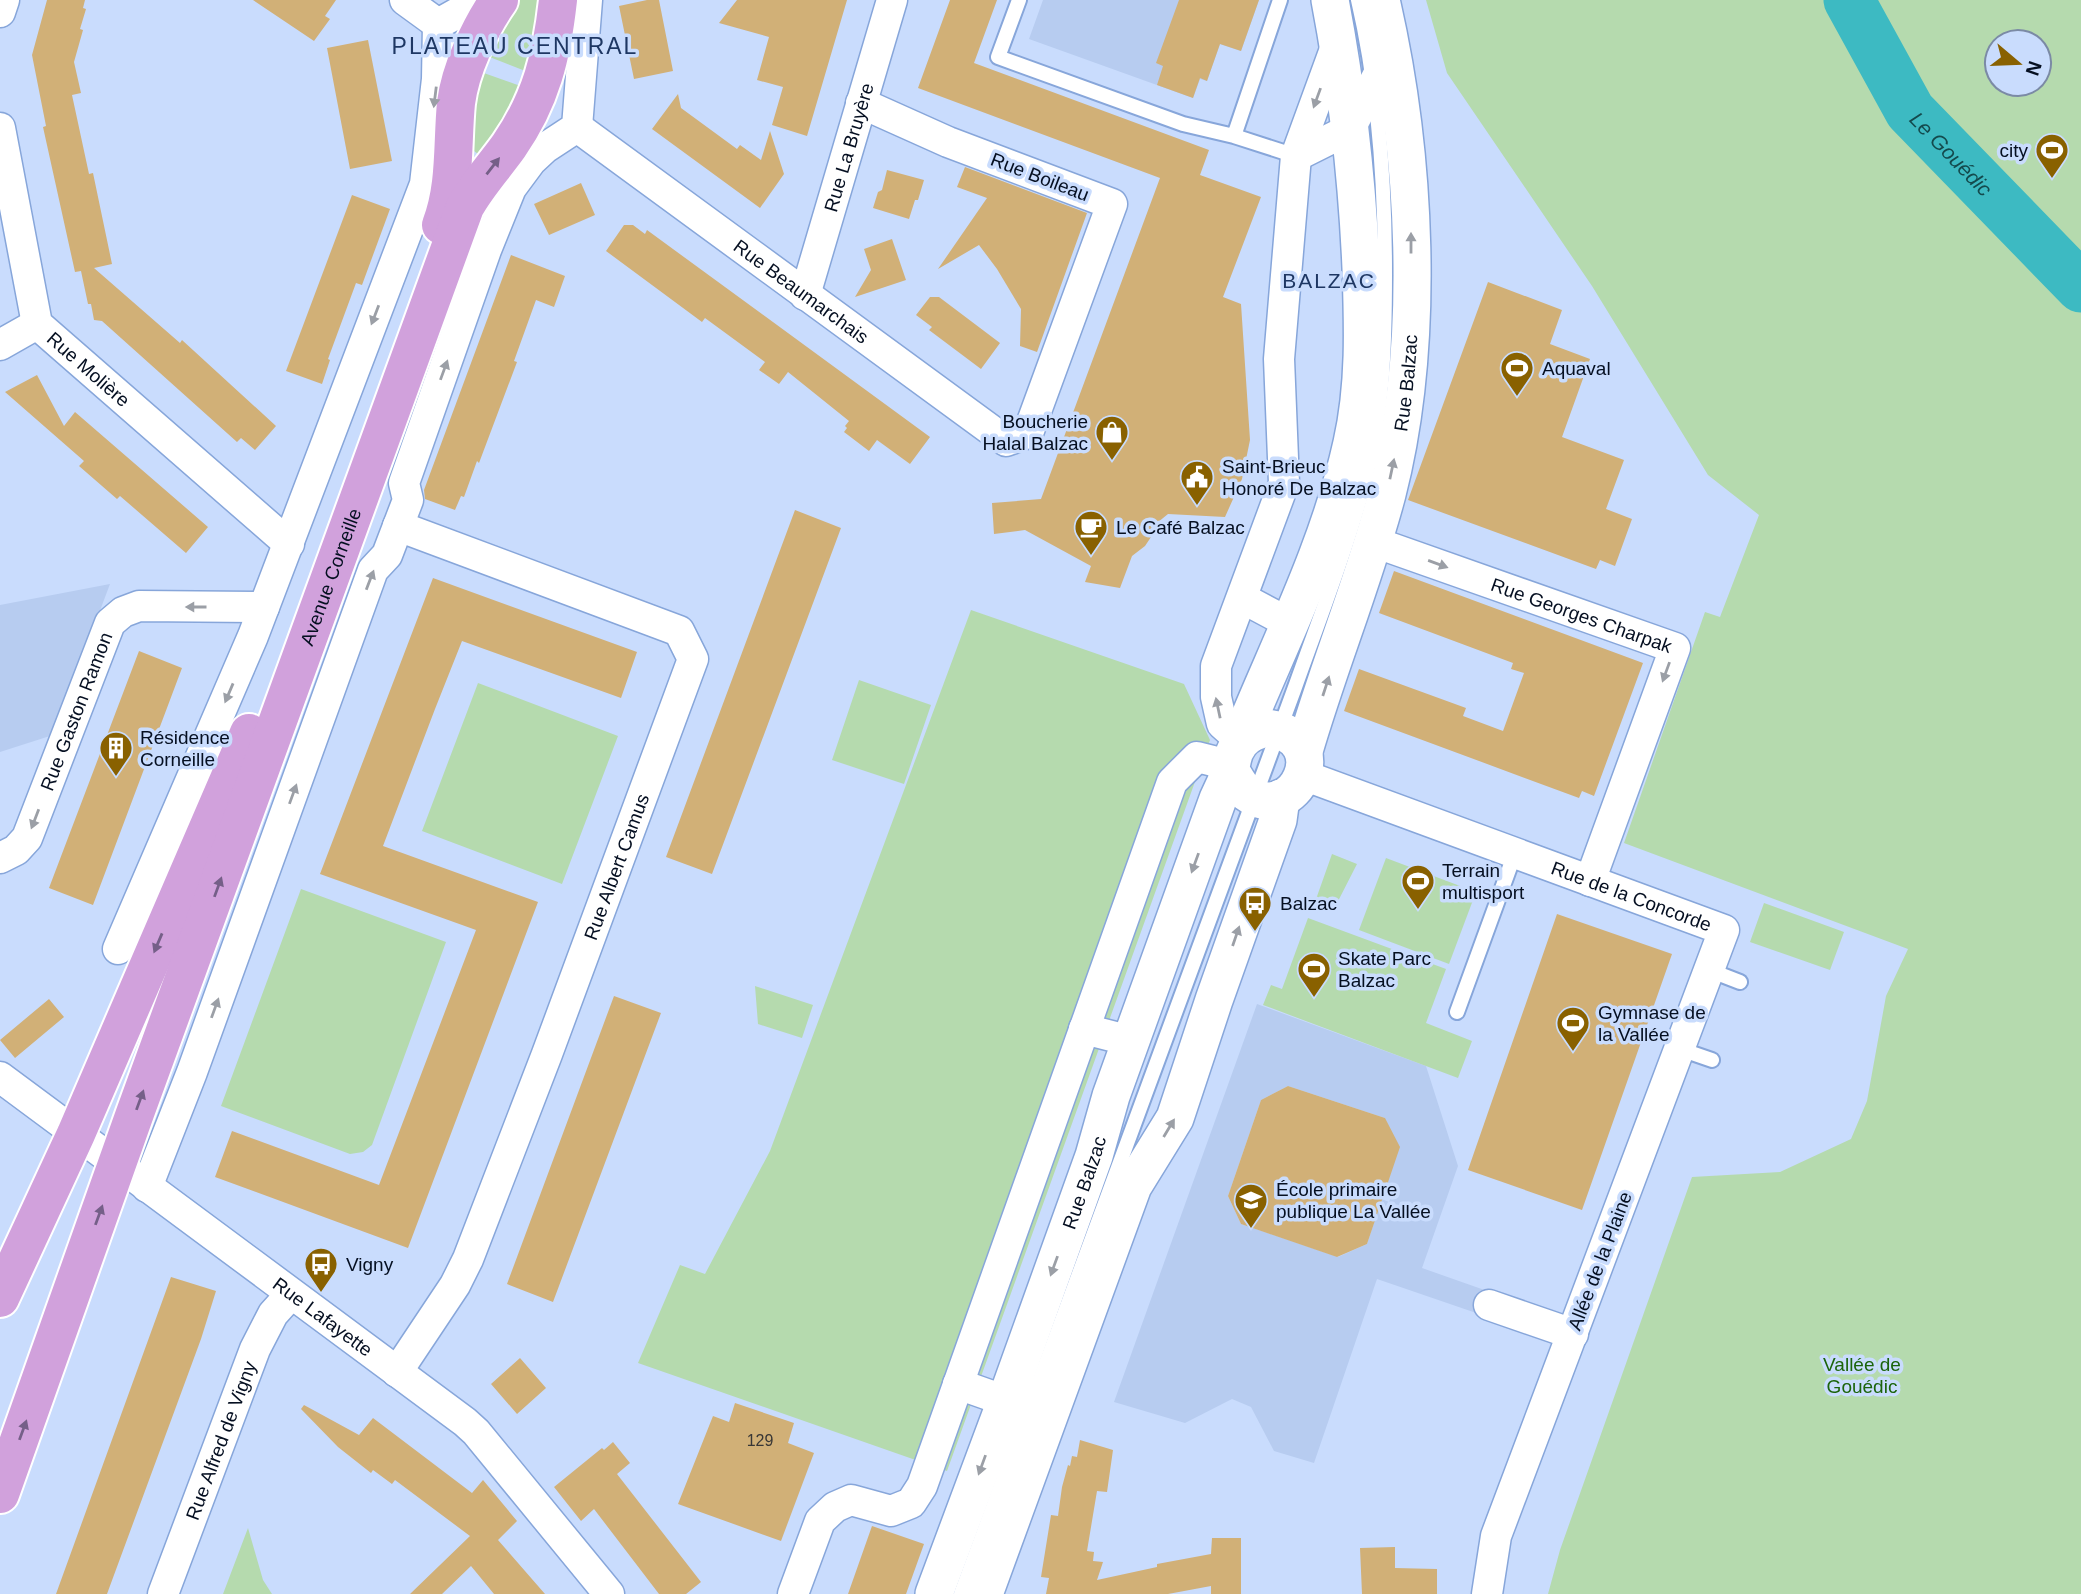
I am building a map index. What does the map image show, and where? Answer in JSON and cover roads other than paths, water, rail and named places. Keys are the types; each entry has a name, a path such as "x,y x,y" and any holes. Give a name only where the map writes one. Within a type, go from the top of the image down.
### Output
{"main road":[{"name":"Avenue Corneille","path":"0,1298 76,1134 283,656 448,206 456,100 473,46 499,0"},
{"name":"Avenue Corneille","path":"0,1494 465,207 510,145 531,109 551,53 558,0"}],"street":[{"path":"0,12 4,0"},
{"path":"405,0 438,24"},
{"path":"438,24 470,6 474,0"},
{"path":"147,1187 373,570 387,555 408,500 404,483 486,250 511,188 531,161 545,148 577,127 587,0"},
{"name":"Rue La Bruyère","path":"805,295 892,0"},
{"name":"Rue Balzac","path":"984,1594 1133,1186 1175,1118 1278,820 1270,766 1291,624 1331,520 1353,442 1359,401 1363,316 1358,205 1338,41 1330,0"},
{"name":"Rue Balzac","path":"934,1594 1094,1156 1111,1096 1218,799 1270,766 1374,542 1399,435 1407,373 1411,302 1411,228 1407,166 1392,48 1381,0"},
{"path":"118,949 264,607 425,184 438,79 438,24"},
{"path":"1270,766 1222,724 1216,697 1216,666 1284,483 1279,359 1296,156 1338,41"},
{"path":"1296,156 1350,129 1392,48"},
{"name":"Rue Boileau","path":"861,103 948,142 1112,205 1028,433"},
{"name":"Rue Beaumarchais","path":"577,127 1006,441 1028,433"},
{"name":"Rue Molière","path":"0,128 37,324 289,544"},
{"path":"0,345 37,324"},
{"name":"Rue Albert Camus","path":"397,1372 455,1285 468,1259 693,659 679,631 398,526"},
{"name":"Rue Georges Charpak","path":"1374,542 1675,648 1590,881"},
{"path":"1242,598 1291,624"},
{"name":"Rue Gaston Ramon","path":"0,858 16,850 27,838 110,622 123,612 139,606 264,607"},
{"name":"Rue de la Concorde","path":"1084,1029 1172,782 1197,757 1270,766 1724,930"},
{"name":"Allée de la Plaine","path":"1487,1594 1496,1536 1724,930"},
{"path":"793,1594 820,1521 835,1507 851,1500 891,1511 911,1503 922,1486 1084,1029 1131,1041"},
{"name":"Rue Lafayette","path":"0,1077 477,1432 609,1594"},
{"name":"Rue Alfred de Vigny","path":"163,1594 255,1349 273,1314 291,1294"},
{"path":"1489,1305 1573,1334"},
{"path":"958,1384 1006,1401"}],"lane":[{"path":"1019,0 998,57 1183,124 1234,136 1296,156"},
{"path":"1234,136 1280,0"},
{"path":"961,1594 1270,766 1364,484 1382,382 1385,335 1385,200 1377,110 1358,0"},
{"path":"1457,1012 1515,853"},
{"path":"1709,970 1740,982"},
{"path":"1680,1049 1712,1060"}],"waterway":[{"name":"Le Gouédic","path":"1849,0 1910,111 2081,287"}],"place":[{"name":"city","path":"2052,180"},
{"name":"Aquaval","path":"1517,398"},
{"name":"Boucherie Halal Balzac","path":"1112,462"},
{"name":"Saint-Brieuc Honoré De Balzac","path":"1197,507"},
{"name":"Le Café Balzac","path":"1091,557"},
{"name":"Résidence Corneille","path":"116,778"},
{"name":"Terrain multisport","path":"1418,911"},
{"name":"Balzac","path":"1255,933"},
{"name":"Skate Parc Balzac","path":"1314,999"},
{"name":"Gymnase de la Vallée","path":"1573,1053"},
{"name":"École primaire publique La Vallée","path":"1251,1230"},
{"name":"Vigny","path":"321,1294"}],"district":[{"name":"PLATEAU CENTRAL","path":"515,46"},
{"name":"BALZAC","path":"1329,280"}],"park label":[{"name":"Vallée de Gouédic","path":"1862,1375"}]}
